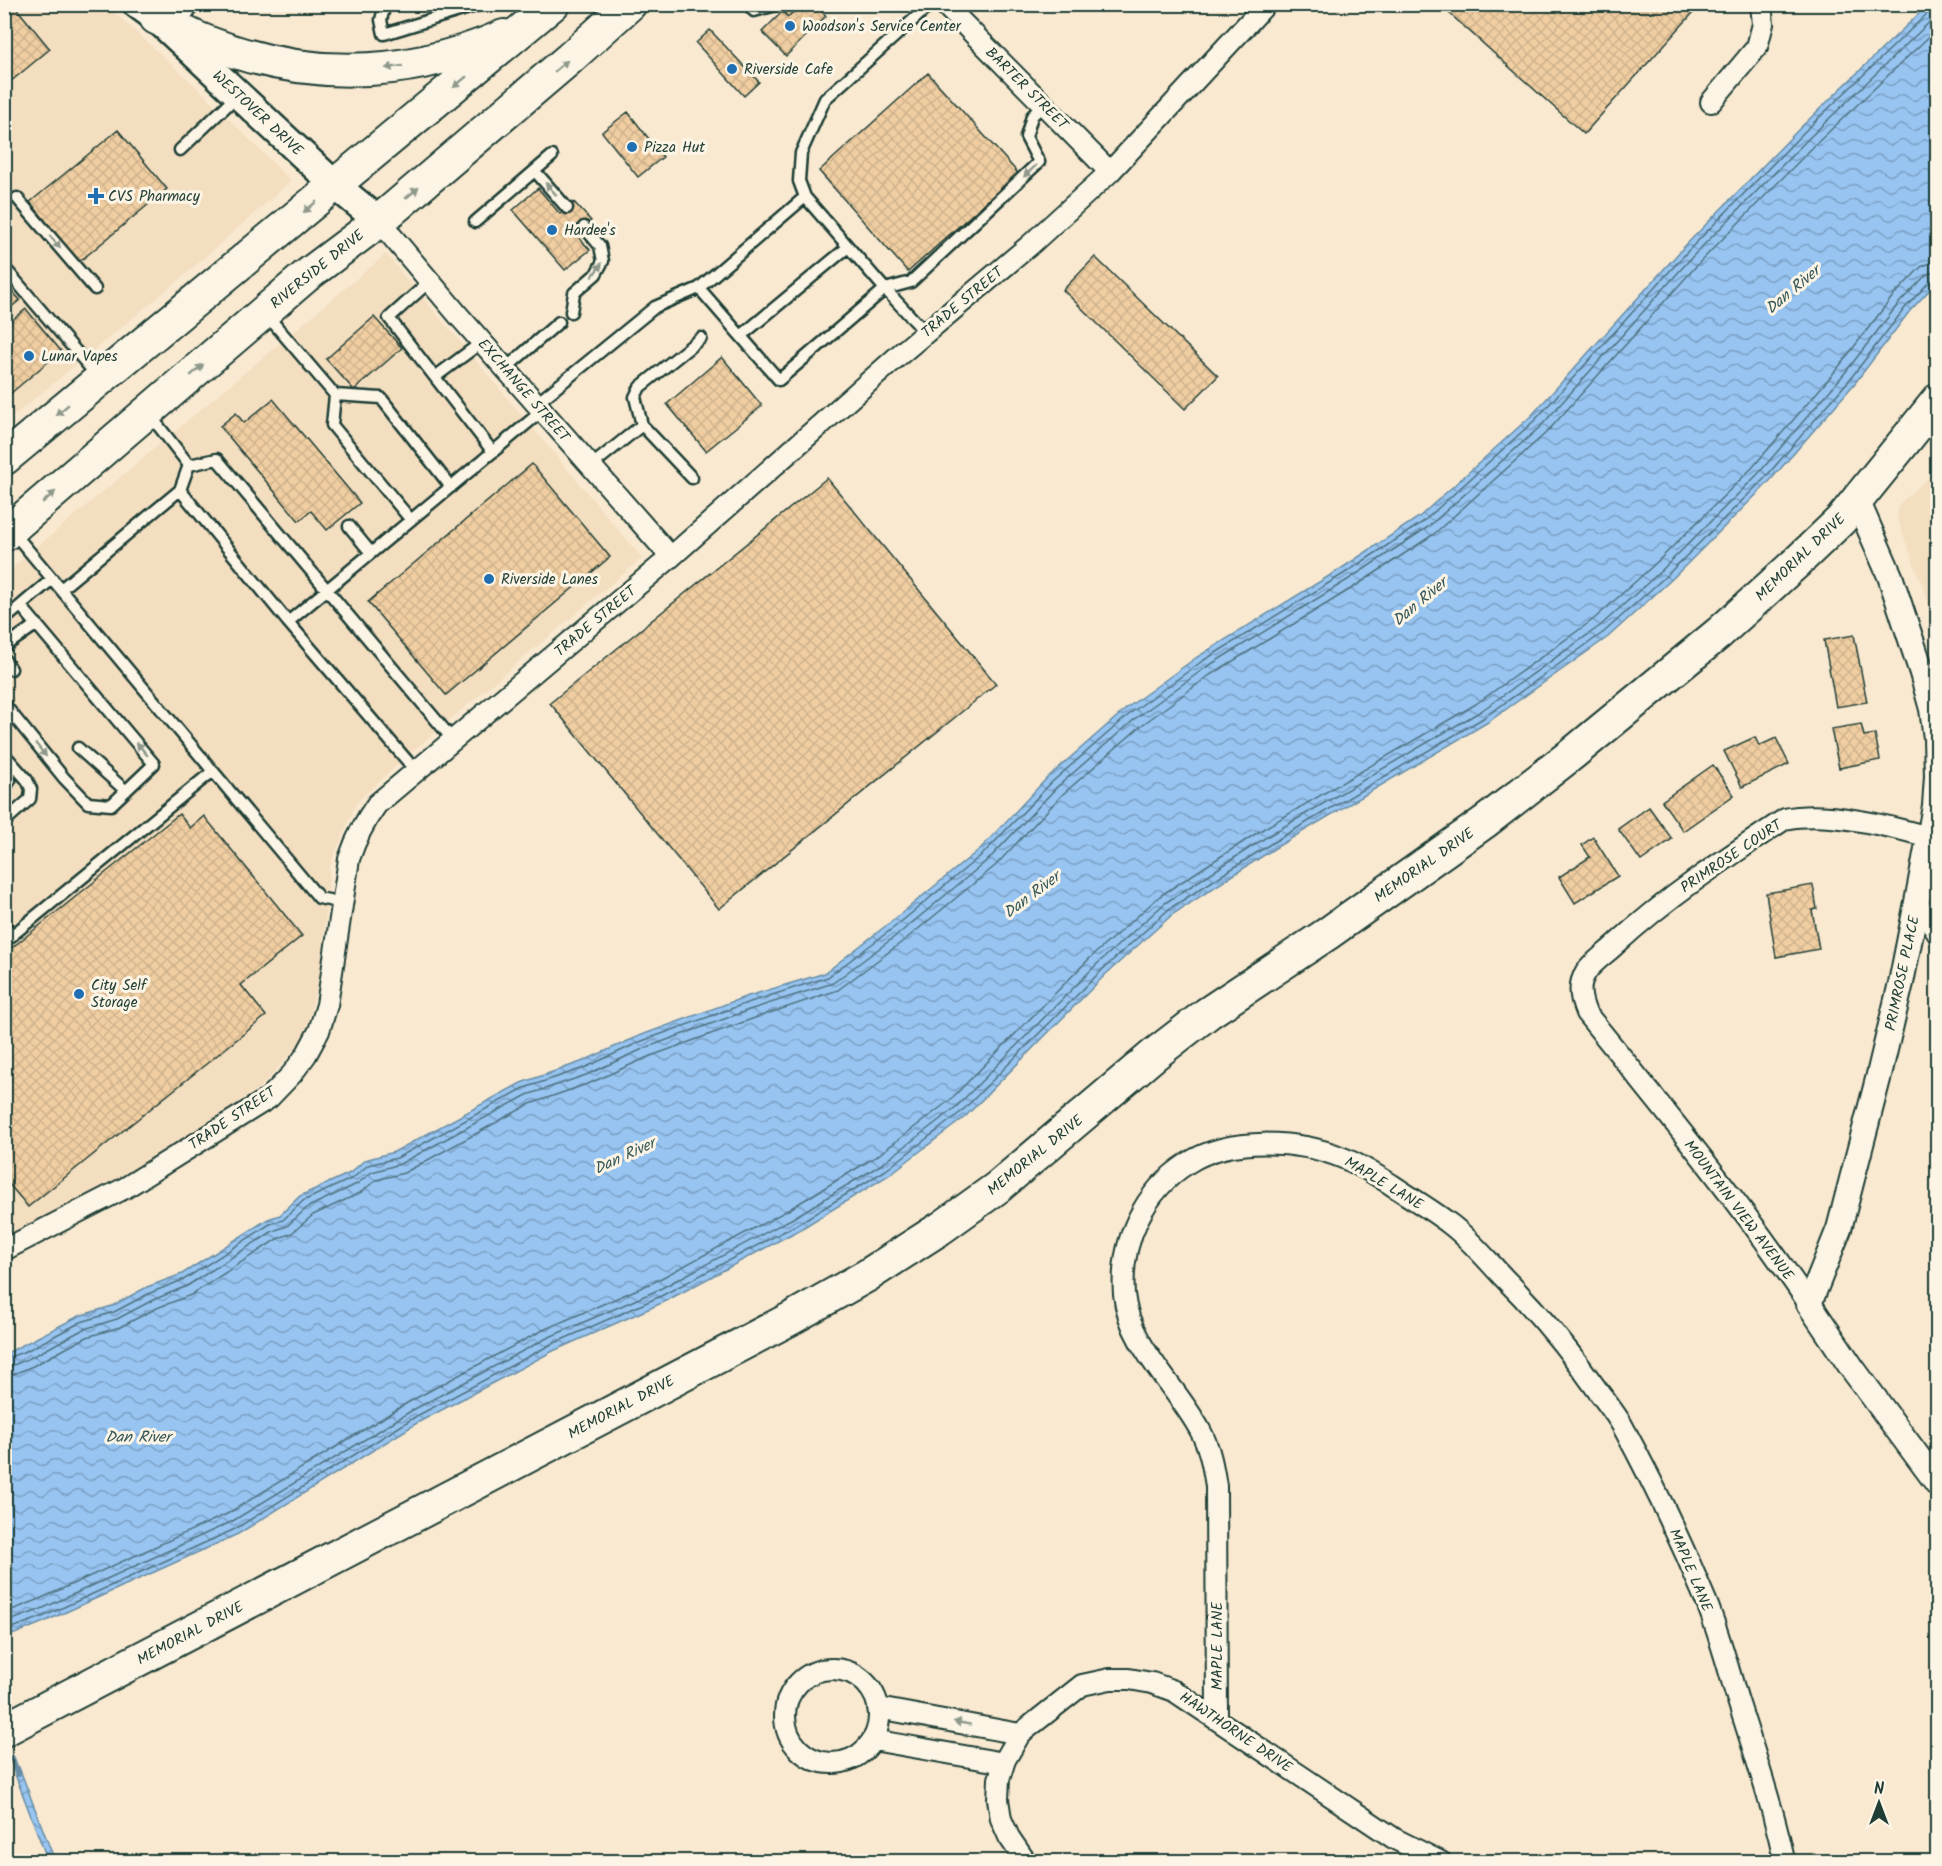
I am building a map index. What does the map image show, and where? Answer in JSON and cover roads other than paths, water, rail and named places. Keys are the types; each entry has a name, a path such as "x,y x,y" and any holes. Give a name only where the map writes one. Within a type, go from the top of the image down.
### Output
{"main road":[{"name":"RIVERSIDE DRIVE","path":"8,532 306,276 379,220 569,59 630,4"},
{"path":"166,14 198,38 241,53 286,64 332,70 359,70 404,65 447,56 490,42 539,12"},
{"path":"4,459 99,379 226,278 539,12"},
{"name":"WESTOVER DRIVE","path":"166,14 238,95 335,185 379,220"},
{"name":"MEMORIAL DRIVE","path":"4,1730 790,1318 868,1275 941,1228 998,1186 1155,1054 1208,1013 1328,934 1486,821 1572,754 1719,633 1841,520 1938,400"}],"street":[{"name":"BARTER STREET","path":"944,4 1110,172"},
{"name":"TRADE STREET","path":"7,1245 125,1188 268,1098 292,1074 319,1031 327,1005 349,859 363,823 376,804 671,557 1030,245 1110,172 1266,4"},
{"path":"1711,102 1757,47 1764,24 1761,4"},
{"name":"EXCHANGE STREET","path":"379,220 505,369 671,557"},
{"name":"PRIMROSE PLACE","path":"1809,1304 1839,1229 1899,993 1935,806 1937,776 1936,738 1932,709 1922,673 1890,576 1857,500"},
{"name":"PRIMROSE COURT","path":"1619,941 1696,878 1785,819 1801,815 1821,816 1929,837"},
{"path":"1917,902 1938,934"},
{"name":"MOUNTAIN VIEW AVENUE","path":"1619,941 1585,973 1581,986 1581,1000 1586,1013 1783,1265 1852,1368 1938,1484"},
{"name":"MAPLE LANE","path":"1217,1719 1216,1486 1212,1460 1202,1434 1189,1411 1157,1369 1129,1319 1124,1294 1124,1268 1137,1219 1150,1196 1166,1179 1190,1161 1231,1146 1293,1145 1317,1149 1344,1158 1370,1171 1453,1225 1550,1328 1620,1422 1661,1499 1707,1604 1760,1768 1784,1862"},
{"path":"836,1669 851,1673 864,1681 874,1694 879,1708 879,1719 873,1740 863,1752 850,1759 835,1762 819,1761 805,1754 795,1744 788,1730 785,1715 788,1700 796,1686 807,1676 821,1670 836,1669"},
{"name":"HAWTHORNE DRIVE","path":"1026,1862 1009,1837 1001,1819 998,1799 999,1779 1004,1763 1020,1734 1082,1684 1110,1679 1129,1679 1152,1683 1174,1691 1395,1839 1441,1862"},
{"path":"879,1708 1020,1734"},
{"path":"873,1740 1004,1763"}],"lane":[{"path":"385,4 381,20 384,34 482,4"},
{"path":"748,4 754,11 776,5"},
{"path":"926,333 805,197 799,181 801,153 825,99 931,4"},
{"path":"180,150 238,95"},
{"path":"699,288 779,380 885,289 910,282 1039,162 1026,136 1032,116 1043,105"},
{"path":"474,222 552,156"},
{"path":"535,171 567,208"},
{"path":"288,622 493,452 539,407 655,307 699,288 805,197"},
{"path":"17,198 95,289"},
{"path":"572,312 574,293 596,274 603,261 600,246 584,227"},
{"path":"741,336 848,246"},
{"path":"4,267 99,379"},
{"path":"430,281 389,318 493,452"},
{"path":"264,312 335,395 381,398 451,487"},
{"path":"505,369 559,322"},
{"path":"692,478 642,425 635,398 640,387 701,338"},
{"path":"435,377 482,342"},
{"path":"335,395 332,425 411,520"},
{"path":"148,412 189,465"},
{"path":"591,466 642,425"},
{"path":"189,465 217,459 453,740"},
{"path":"61,589 180,490 189,465"},
{"path":"180,490 288,622 416,771"},
{"path":"349,526 371,553"},
{"path":"8,532 61,589 320,898 343,903"},
{"path":"4,620 52,579"},
{"path":"4,704 64,778 88,803 111,806 154,764 21,606"},
{"path":"4,647 38,624"},
{"path":"78,748 126,791"},
{"path":"4,754 27,780 31,789 30,799 4,822"},
{"path":"4,768 10,780 4,789"},
{"path":"4,925 9,939 213,771"}],"water":[{"name":"Dan River","path":"1929,4 1938,5 1937,282 1909,312 1855,383 1768,483 1671,580 1608,637 1488,722 1275,848 1173,914 1106,974 965,1117 889,1175 799,1230 664,1302 553,1351 417,1423 238,1534 5,1638 5,1354 79,1316 112,1306 147,1287 182,1274 268,1219 280,1215 300,1196 350,1173 365,1160 394,1152 521,1083 581,1062 639,1036 745,997 825,973 981,848 1047,778 1128,707 1197,657 1342,568 1419,517 1531,416 1683,248 1800,128"},
{"path":"19,1767 55,1861 48,1861 13,1769"}],"waterway":[{"path":"12,1758 18,1774"}],"place":[{"name":"Woodson's Service Center","path":"790,26"},
{"name":"Riverside Cafe","path":"732,69"},
{"name":"Pizza Hut","path":"632,147"},
{"name":"CVS Pharmacy","path":"96,196"},
{"name":"Hardee's","path":"552,230"},
{"name":"Lunar Vapes","path":"29,356"},
{"name":"Riverside Lanes","path":"489,579"},
{"name":"City Self Storage","path":"79,994"}]}
